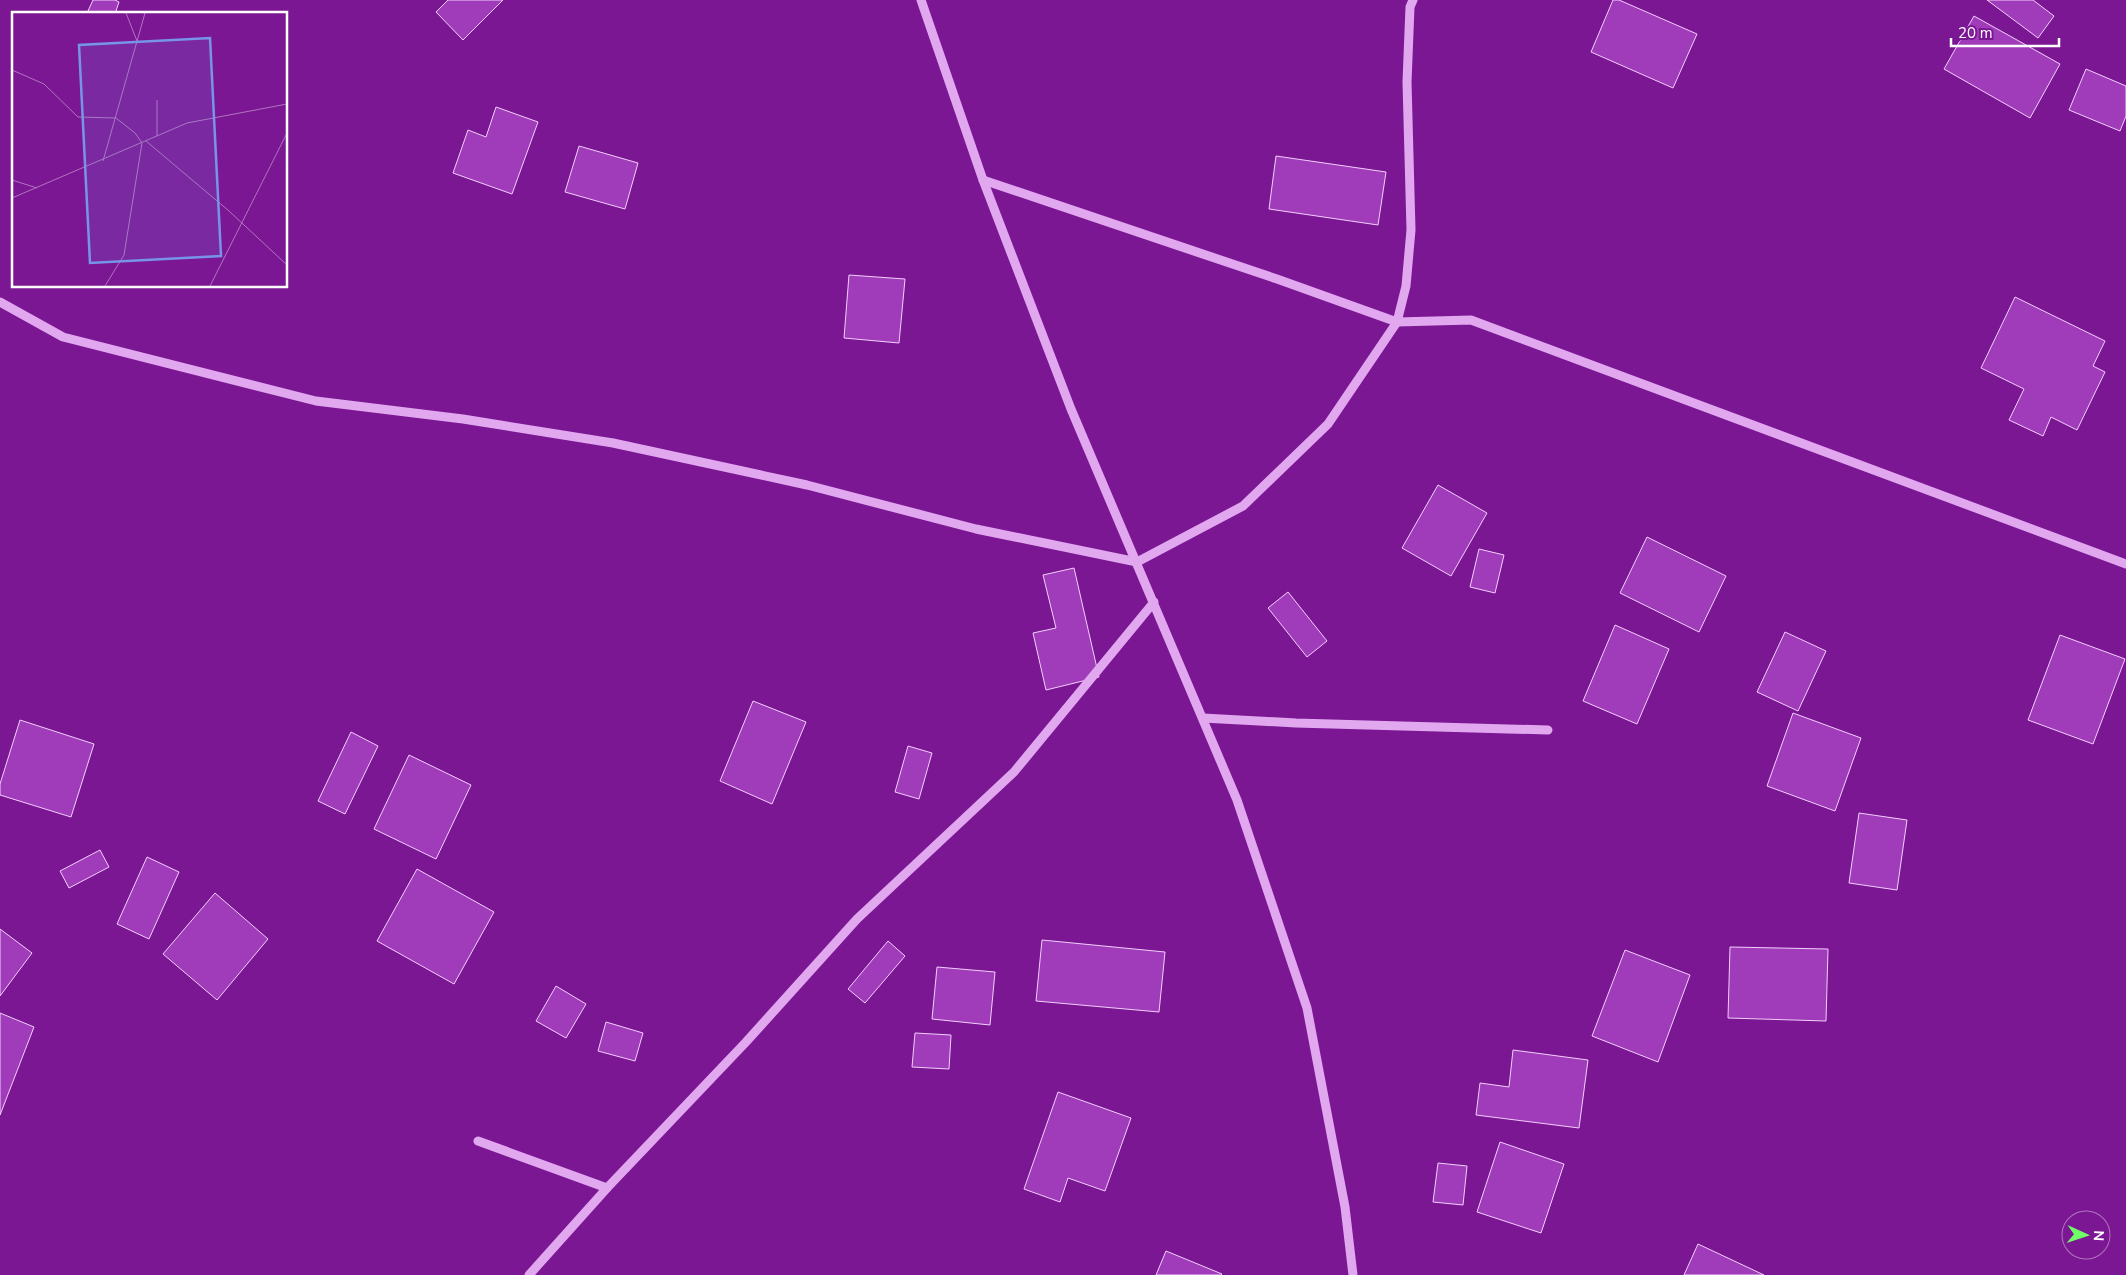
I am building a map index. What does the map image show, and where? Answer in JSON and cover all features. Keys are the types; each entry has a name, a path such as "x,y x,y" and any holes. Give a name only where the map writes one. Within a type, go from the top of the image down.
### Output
{"street":[{"path":"921,0 983,180 1071,409 1237,800 1307,1008 1345,1207 1353,1275"},
{"path":"0,302 63,337 316,402 463,419 613,442 807,485 976,528 1136,562 1243,506 1328,424 1396,322 1406,286 1411,230 1407,82 1410,7 1413,0"},
{"path":"983,180 1278,279 1396,322 1471,320 2126,564"},
{"path":"529,1275 607,1188 746,1042 857,919 1014,772 1154,602"},
{"path":"1203,718 1296,723 1548,730"},
{"path":"478,1141 607,1188"}],"building":[{"path":"93,0 115,0 119,2 116,12 88,11"},
{"path":"448,0 503,0 463,40 436,12"},
{"path":"1613,0 1619,0 1697,34 1673,88 1591,52"},
{"path":"1987,0 2033,0 2054,16 2038,38"},
{"path":"1974,16 2060,64 2030,118 1944,69"},
{"path":"2086,69 2126,86 2126,116 2120,131 2069,110"},
{"path":"496,107 538,122 512,194 453,173 468,130 486,137"},
{"path":"579,146 638,163 625,209 565,192"},
{"path":"1276,156 1386,172 1378,225 1269,209"},
{"path":"849,275 905,279 899,343 844,338"},
{"path":"2015,297 2105,341 2093,366 2105,372 2077,430 2051,417 2043,436 2009,420 2024,389 1981,368"},
{"path":"1438,485 1487,513 1451,576 1402,548"},
{"path":"1647,537 1726,576 1699,632 1620,593"},
{"path":"1479,549 1504,555 1495,593 1470,587"},
{"path":"1074,568 1099,677 1046,690 1033,633 1056,628 1043,575"},
{"path":"1288,592 1327,641 1307,657 1268,608"},
{"path":"1615,625 1669,649 1637,724 1583,701"},
{"path":"1785,632 1826,651 1798,711 1757,692"},
{"path":"2060,635 2125,659 2093,744 2028,720"},
{"path":"753,701 806,722 772,804 720,781"},
{"path":"1793,713 1861,738 1835,811 1767,786"},
{"path":"20,720 94,744 71,817 0,795 0,784"},
{"path":"351,732 378,746 345,814 318,801"},
{"path":"908,746 932,753 919,799 895,792"},
{"path":"409,755 471,785 436,859 374,829"},
{"path":"1859,813 1907,820 1897,890 1849,883"},
{"path":"100,850 109,867 69,888 60,871"},
{"path":"147,857 179,872 149,939 117,924"},
{"path":"417,869 494,912 454,984 377,941"},
{"path":"215,893 268,939 217,1000 163,954"},
{"path":"0,929 32,953 0,996"},
{"path":"1042,940 1165,952 1159,1012 1036,1001"},
{"path":"888,941 905,956 865,1003 848,989"},
{"path":"1730,947 1828,949 1826,1021 1728,1018"},
{"path":"1625,950 1690,975 1658,1062 1592,1036"},
{"path":"937,967 995,972 990,1025 932,1019"},
{"path":"556,986 586,1004 566,1038 536,1021"},
{"path":"0,1013 34,1027 0,1115"},
{"path":"606,1022 643,1033 635,1061 598,1051"},
{"path":"915,1033 951,1035 949,1069 912,1067"},
{"path":"1513,1050 1588,1060 1579,1128 1476,1115 1480,1083 1509,1087"},
{"path":"1058,1092 1131,1118 1105,1191 1068,1178 1060,1202 1024,1189"},
{"path":"1500,1142 1564,1164 1541,1233 1477,1212"},
{"path":"1438,1163 1467,1166 1463,1205 1433,1202"},
{"path":"1698,1244 1764,1275 1684,1275"},
{"path":"1166,1251 1222,1274 1156,1275"}]}
